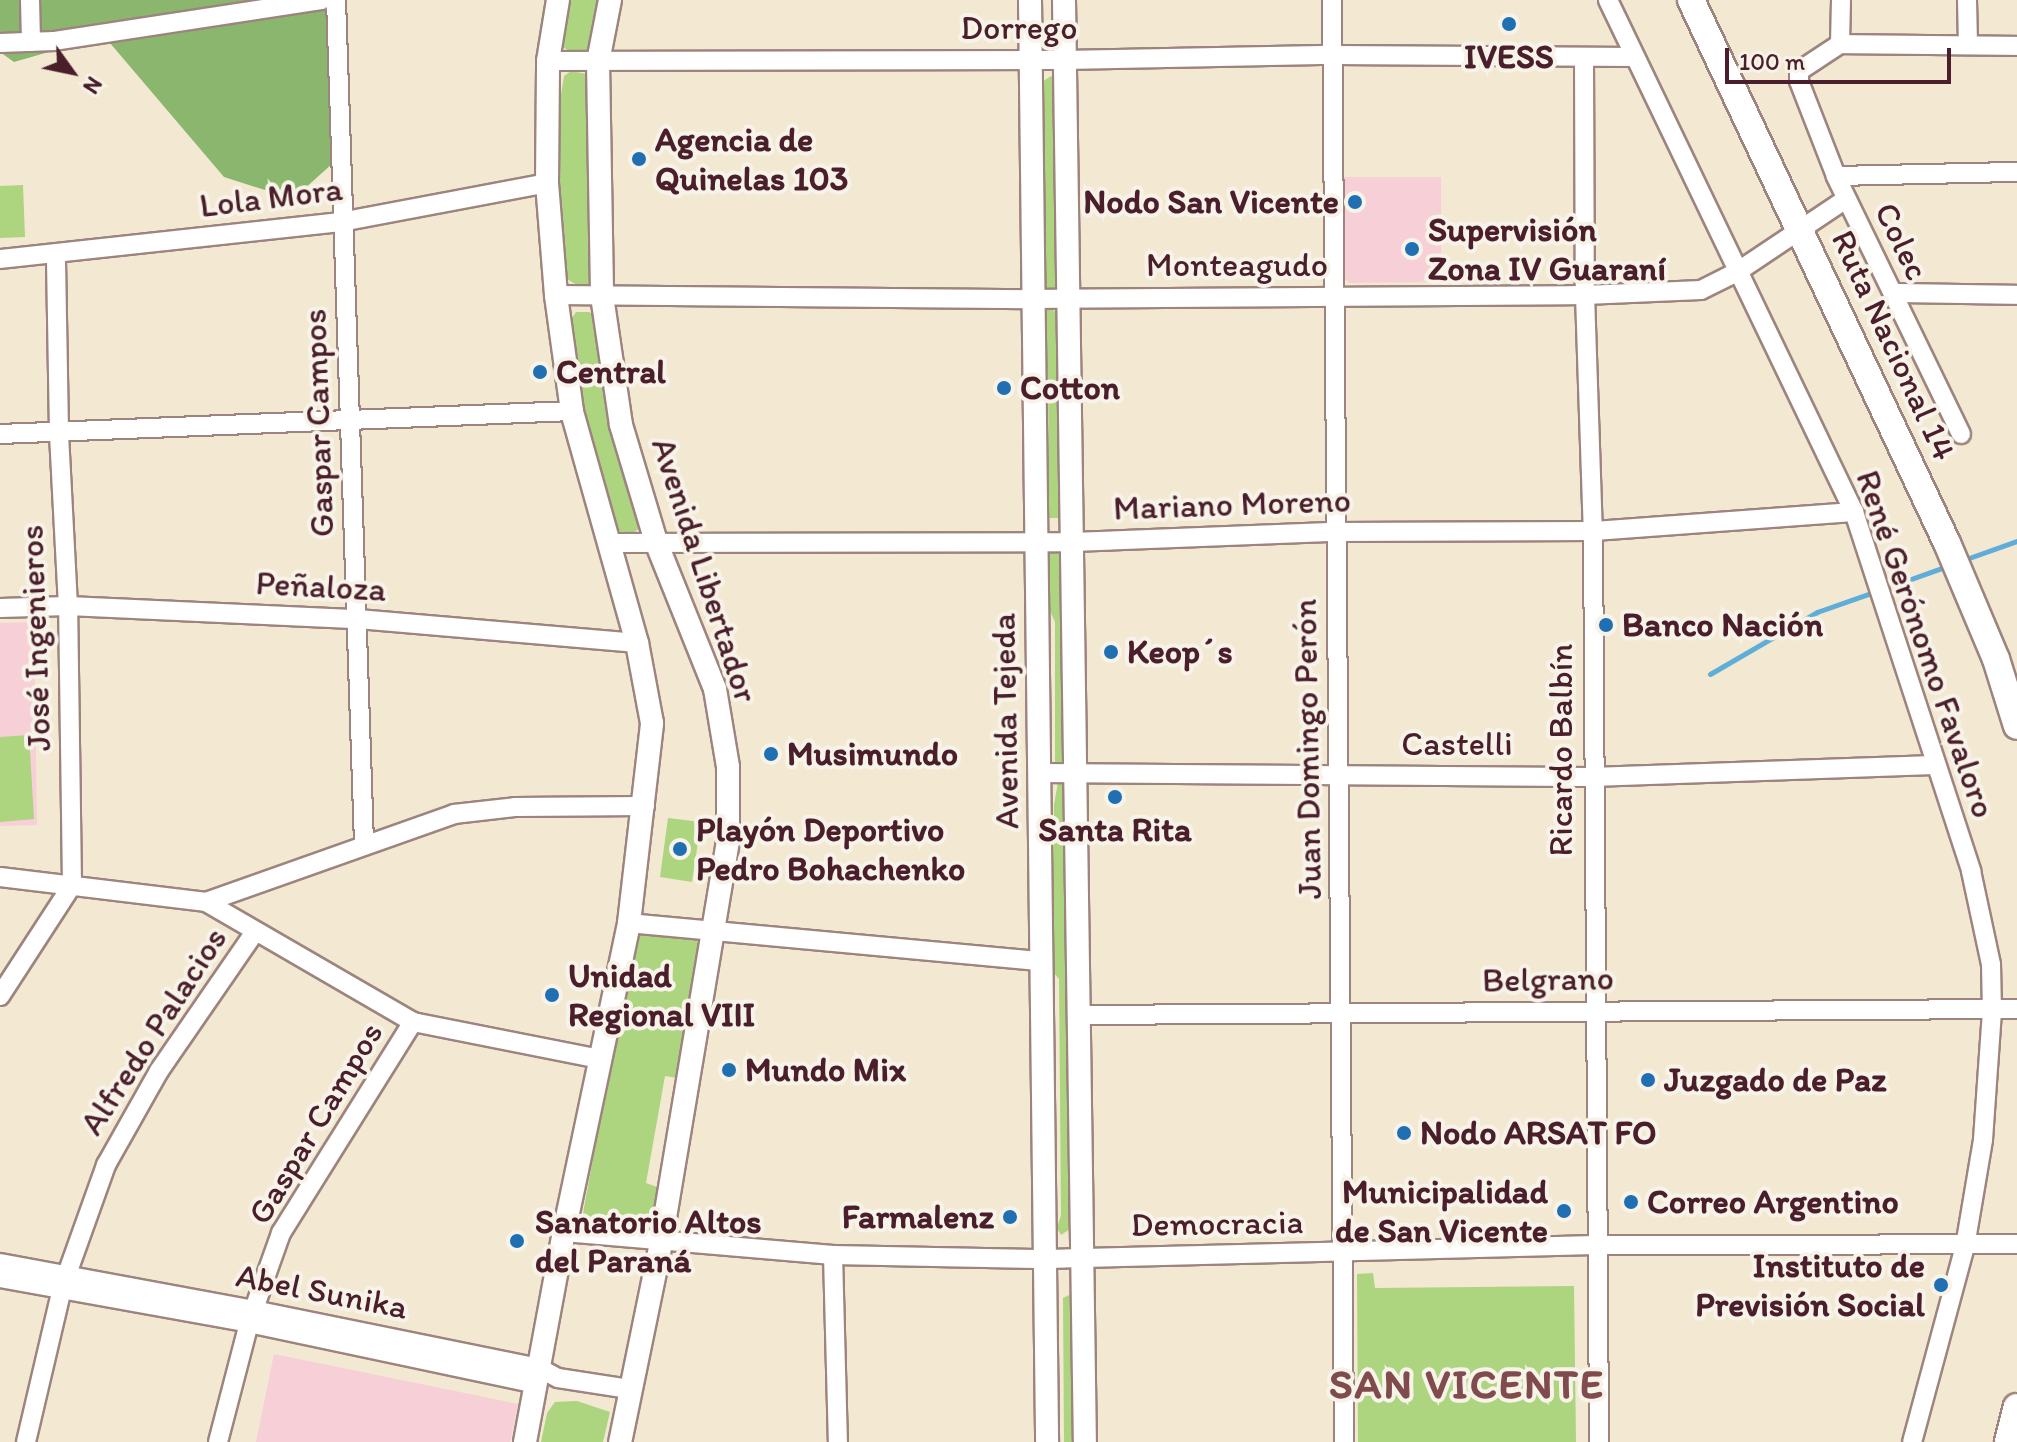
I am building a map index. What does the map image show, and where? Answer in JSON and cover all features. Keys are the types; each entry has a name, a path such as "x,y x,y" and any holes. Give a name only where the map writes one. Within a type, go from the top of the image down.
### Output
{"highway":[{"name":"Ruta Nacional 14","path":"1691,0 1947,543 1996,659 2017,726"},
{"path":"2008,1442 2017,1407"}],"main road":[{"path":"525,1442 564,1232 629,923 645,806 652,723 637,643 572,411 556,295 547,183 548,61 558,0"},
{"name":"Avenida Libertador","path":"610,0 598,62 602,296 621,425 656,542 715,689 728,767 728,841 661,1243 620,1442"},
{"name":"Avenida Tejeda","path":"1030,0 1041,773 1040,961 1048,1259 1047,1442"},
{"name":"Avenida Tejeda","path":"1064,0 1085,1442"}],"street":[{"path":"30,0 31,42"},
{"path":"195,0 195,19"},
{"path":"0,43 31,42 322,0"},
{"name":"Gaspar Campos","path":"336,0 364,844"},
{"name":"Juan Domingo Perón","path":"1332,0 1344,1442"},
{"name":"René Gerónomo Favaloro","path":"1608,0 1854,512 1971,871 1991,964 1992,1011 1983,1140 1965,1246 1912,1442"},
{"path":"1841,0 1840,44 2017,46"},
{"path":"1967,0 1968,45"},
{"name":"Colec","path":"1840,44 1799,71 1799,81 1846,199 1961,434"},
{"name":"Dorrego","path":"548,61 1064,60 1334,55 1633,57"},
{"name":"Ricardo Balbín","path":"1584,58 1585,295 1593,531 1592,777 1599,1442"},
{"path":"1836,176 2017,172"},
{"name":"Lola Mora","path":"0,259 56,256 341,222 547,183"},
{"name":"Monteagudo","path":"556,295 1032,299 1585,295 1701,290 1737,272 1801,232 1846,199"},
{"name":"José Ingenieros","path":"56,256 59,432 68,606 72,885"},
{"path":"1893,293 2017,295"},
{"path":"0,434 572,411"},
{"name":"Mariano Moreno","path":"611,543 1072,542 1336,532 1593,531 1854,512"},
{"name":"Peñaloza","path":"0,608 68,606 358,619 637,643"},
{"name":"Castelli","path":"1041,773 1592,777 1934,765"},
{"path":"206,902 454,814 515,807 645,806"},
{"path":"0,877 206,902 413,1022 600,1059"},
{"path":"0,996 72,885"},
{"path":"629,923 1040,961"},
{"name":"Alfredo Palacios","path":"26,1442 64,1281 106,1165 159,1071 255,932"},
{"name":"Belgrano","path":"1079,1015 2017,1009"},
{"name":"Gaspar Campos","path":"218,1442 252,1316 281,1233 413,1022"},
{"name":"Democracia","path":"564,1232 661,1243 833,1255 1048,1259 1597,1245 2017,1244"},
{"path":"833,1255 838,1442"},
{"name":"Abel Sunika","path":"0,1263 64,1281 252,1316 537,1376 629,1389"},
{"name":"Abel Sunika","path":"0,1278 64,1281"}],"shaded area":[{"path":"1339,177 1441,177 1441,282 1349,283 1341,274"},
{"path":"34,622 37,825 0,826 0,623"},
{"path":"274,1354 518,1404 510,1442 256,1442"}],"green space":[{"path":"0,0 329,0 333,163 293,199 224,177 104,36 14,62 0,52"},
{"path":"568,0 603,0 593,49 574,55 559,44"},
{"path":"571,71 587,74 591,82 595,278 590,286 582,288 567,279 558,178 561,95 564,76"},
{"path":"1051,76 1057,79 1059,287 1053,291 1046,289 1042,82"},
{"path":"23,185 25,237 0,238 0,186"},
{"path":"1050,309 1057,312 1064,518 1049,518 1048,370 1042,356 1042,311"},
{"path":"576,312 589,312 597,317 619,461 641,527 632,534 622,534 614,523 589,438 568,324"},
{"path":"1057,549 1064,552 1070,763 1063,766 1055,765 1055,622 1050,611 1048,577 1049,551"},
{"path":"29,735 34,819 0,822 0,737"},
{"path":"1058,782 1068,788 1073,1227 1061,1235 1057,1228 1061,1215 1059,979 1051,970 1054,805"},
{"name":"Playón Deportivo Pedro Bohachenko","path":"668,818 701,822 692,882 660,877"},
{"path":"641,931 694,937 698,943 677,1078 665,1076 646,1183 660,1188 655,1223 645,1231 588,1223 583,1213 634,936"},
{"path":"1373,1273 1375,1288 1574,1286 1576,1442 1358,1442 1357,1274"},
{"path":"1069,1295 1074,1297 1076,1442 1064,1442 1063,1298"},
{"path":"577,1401 610,1412 603,1442 541,1442 547,1413 555,1402"}],"waterway":[{"path":"1969,558 2017,541"},
{"path":"1897,584 1942,568"},
{"path":"1710,674 1817,612 1874,592"}],"place":[{"name":"IVESS","path":"1509,24"},
{"name":"Agencia de Quinelas 103","path":"639,159"},
{"name":"Nodo San Vicente","path":"1355,202"},
{"name":"Supervisión Zona IV Guaraní","path":"1412,249"},
{"name":"Central","path":"540,372"},
{"name":"Cotton","path":"1004,388"},
{"name":"Banco Nación","path":"1606,625"},
{"name":"Keop´s","path":"1111,652"},
{"name":"Musimundo","path":"771,754"},
{"name":"Santa Rita","path":"1115,797"},
{"name":"Playón Deportivo Pedro Bohachenko","path":"680,849"},
{"name":"Unidad Regional VIII","path":"552,995"},
{"name":"Mundo Mix","path":"729,1070"},
{"name":"Juzgado de Paz","path":"1648,1080"},
{"name":"Nodo ARSAT FO","path":"1404,1133"},
{"name":"Correo Argentino","path":"1631,1202"},
{"name":"Municipalidad de San Vicente","path":"1564,1211"},
{"name":"Farmalenz","path":"1010,1217"},
{"name":"Sanatorio Altos del Paraná","path":"517,1241"},
{"name":"Instituto de Previsión Social","path":"1941,1285"}],"district":[{"name":"SAN VICENTE","path":"1467,1384"}]}
